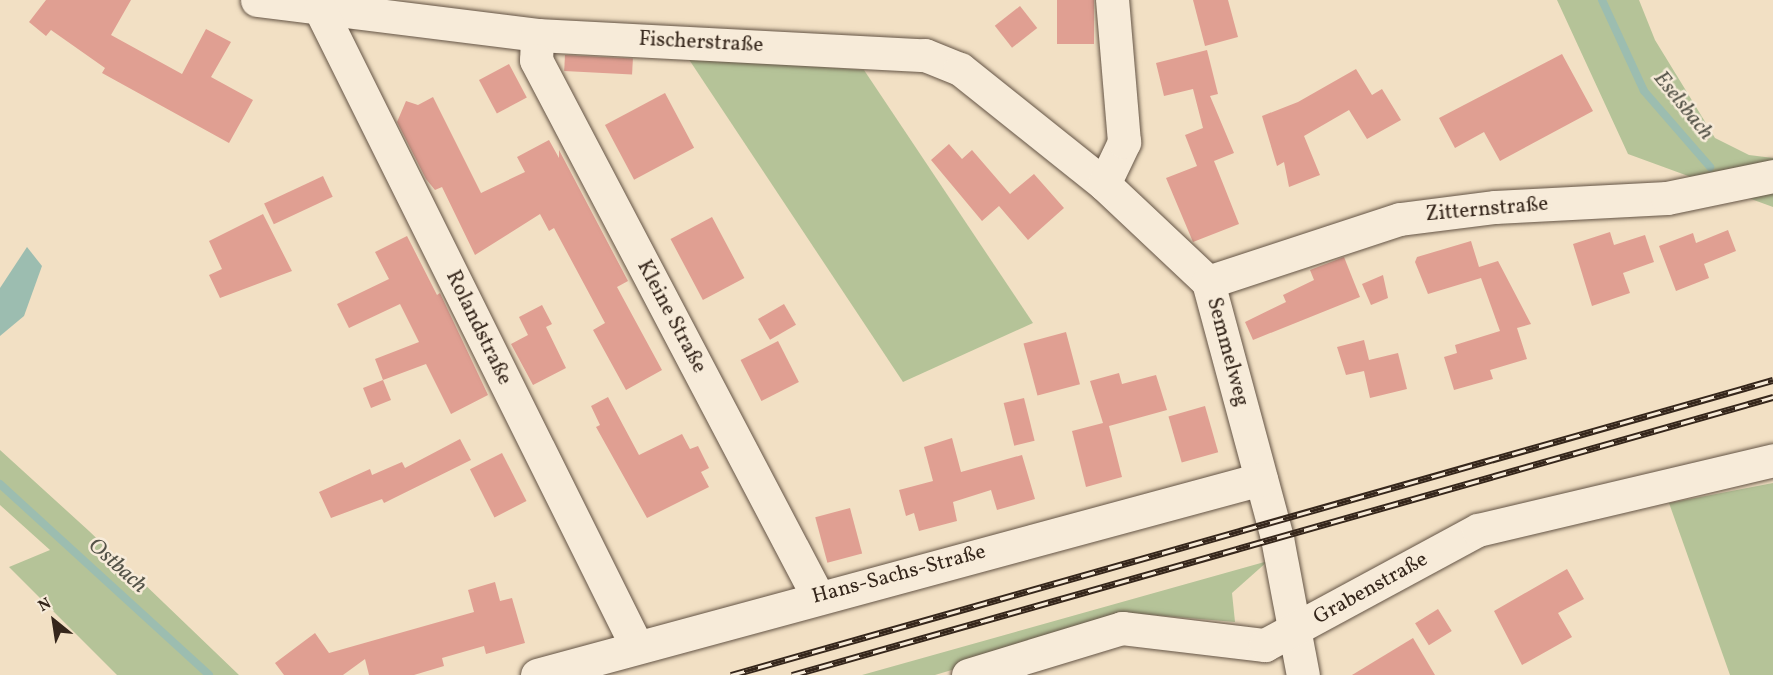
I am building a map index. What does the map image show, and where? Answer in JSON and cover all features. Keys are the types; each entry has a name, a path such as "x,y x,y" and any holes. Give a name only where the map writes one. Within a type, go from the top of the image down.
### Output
{"street":[{"name":"Fischerstraße","path":"257,0 537,34 926,55 960,69 1104,184"},
{"path":"1104,184 1124,142 1112,0"},
{"name":"Rolandstraße","path":"320,9 637,647"},
{"name":"Kleine Straße","path":"537,34 536,60 818,597"},
{"name":"Zitternstraße","path":"1208,282 1400,219 1495,207 1667,198 1773,176"},
{"name":"Semmelweg","path":"1104,184 1208,282 1261,479 1296,631 1303,675"},
{"name":"Grabenstraße","path":"968,675 1122,628 1266,645 1296,631 1478,530 1773,460"},
{"name":"Hans-Sachs-Straße","path":"537,675 818,597 1261,479"}],"green space":[{"path":"1557,0 1639,0 1655,40 1715,138 1749,155 1773,158 1773,207 1628,154"},
{"path":"688,58 864,70 1033,323 903,382"},
{"path":"0,450 89,531 239,675 117,675 9,567 50,550 0,505"},
{"path":"1773,483 1773,675 1730,675 1669,503"},
{"path":"1268,561 1232,593 1235,622 1140,614 935,675 862,675"}],"shaded area":[{"path":"27,247 42,266 24,316 0,336 0,288"}],"building":[{"path":"46,0 131,0 111,35 182,74 206,29 231,42 211,77 253,100 229,143 102,73 105,68 51,30 46,36 29,22"},
{"path":"1057,0 1094,0 1094,44 1057,44"},
{"path":"1193,0 1228,0 1238,37 1205,46"},
{"path":"1020,6 1037,28 1012,48 995,26"},
{"path":"1207,50 1218,94 1210,96 1234,153 1214,161 1239,224 1193,242 1166,178 1197,166 1185,135 1203,128 1193,89 1164,96 1156,63"},
{"path":"1562,54 1593,111 1500,161 1484,132 1455,148 1439,118"},
{"path":"565,55 633,59 632,75 564,71"},
{"path":"509,64 527,98 497,114 479,80"},
{"path":"1356,69 1372,95 1382,89 1401,120 1367,139 1349,110 1304,136 1320,175 1289,187 1284,162 1277,166 1262,116 1298,102"},
{"path":"665,93 694,148 634,180 605,125"},
{"path":"433,97 481,193 525,172 517,157 549,140 559,158 559,150 628,281 617,287 662,370 626,390 593,330 605,323 554,228 549,231 540,214 475,255 442,187 435,190 426,179 397,122 406,101 418,105"},
{"path":"949,144 962,159 972,150 1010,194 1034,174 1064,208 1028,240 999,206 982,221 931,160"},
{"path":"323,176 333,197 274,224 264,203"},
{"path":"263,214 292,271 220,298 209,275 222,269 209,241"},
{"path":"712,217 744,278 703,300 671,239"},
{"path":"1728,230 1736,251 1704,264 1709,278 1676,291 1659,246 1693,233 1696,243"},
{"path":"1610,232 1614,245 1645,235 1654,262 1623,273 1630,293 1592,306 1573,244"},
{"path":"407,236 437,295 440,293 488,395 451,414 426,364 383,380 375,359 419,342 400,304 349,328 337,304 389,279 375,252"},
{"path":"1471,241 1479,267 1498,261 1531,324 1517,328 1527,359 1490,370 1493,379 1454,390 1444,357 1457,353 1455,345 1500,331 1481,278 1428,294 1415,262 1417,257"},
{"path":"1344,257 1360,297 1253,340 1245,322 1286,302 1283,295 1314,280 1310,270"},
{"path":"1383,275 1388,298 1371,305 1362,284"},
{"path":"784,304 796,325 770,340 758,319"},
{"path":"542,305 552,324 546,327 566,368 533,385 511,344 528,335 519,317"},
{"path":"1066,332 1080,384 1037,396 1023,343"},
{"path":"1364,340 1369,360 1398,353 1407,389 1370,398 1364,371 1346,375 1337,347"},
{"path":"778,341 799,382 761,401 741,360"},
{"path":"1119,373 1122,384 1156,375 1167,410 1109,426 1122,477 1086,487 1072,431 1103,423 1090,381"},
{"path":"383,380 391,400 371,408 363,388"},
{"path":"608,397 639,455 682,434 690,449 698,446 709,468 701,472 709,487 647,518 596,427 600,425 591,406"},
{"path":"1024,398 1035,441 1014,446 1004,403"},
{"path":"1205,406 1218,452 1182,463 1168,416"},
{"path":"952,438 961,472 1022,455 1035,499 997,510 991,490 953,502 957,521 919,531 914,513 906,516 899,490 933,481 924,447"},
{"path":"460,439 471,460 384,503 382,499 331,518 319,492 370,469 372,475 402,462 405,468"},
{"path":"502,453 527,501 494,517 470,469"},
{"path":"850,508 862,553 827,563 815,517"},
{"path":"1567,569 1584,599 1558,613 1572,637 1522,665 1494,611"},
{"path":"495,582 500,601 512,598 525,643 486,654 484,646 442,658 444,666 414,675 369,675 365,659 343,675 284,675 275,663 315,633 329,653 474,612 468,590"},
{"path":"1438,609 1452,631 1429,645 1415,623"},
{"path":"1413,638 1435,675 1352,675"}],"waterway":[{"name":"Eselsbach","path":"1602,0 1644,91 1710,167"},
{"name":"Ostbach","path":"0,484 209,675"}],"railway":[{"path":"731,675 1773,380"},
{"path":"792,675 1773,397"}]}
